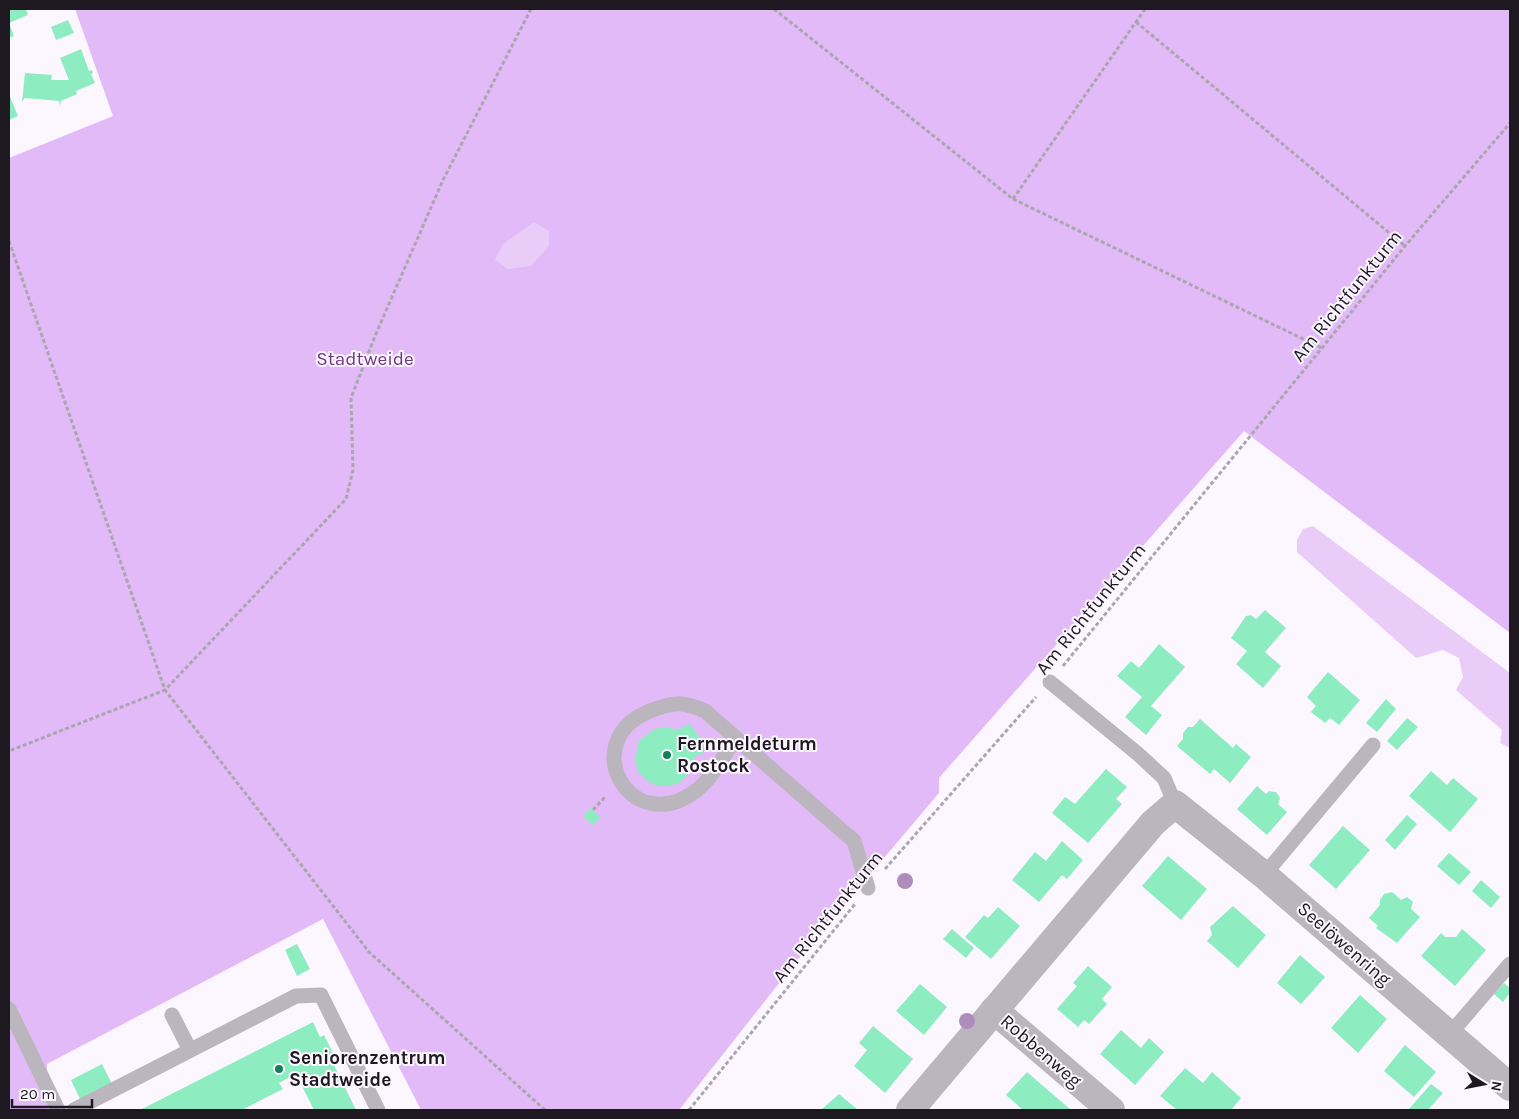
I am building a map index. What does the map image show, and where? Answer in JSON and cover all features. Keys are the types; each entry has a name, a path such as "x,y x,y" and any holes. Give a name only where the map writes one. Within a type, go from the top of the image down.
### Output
{"street":[{"name":"Seelöwenring","path":"1176,804 1264,875 1510,1087"},
{"path":"910,1110 1153,823 1176,804"},
{"name":"Robbenweg","path":"994,1010 1111,1110"}],"lane":[{"name":"Seelöwenring","path":"1050,682 1138,754 1164,778 1176,804"},
{"path":"736,738 698,789 680,800 663,805 642,800 626,791 615,772 617,744 624,728 638,716 670,703 688,703 705,710 854,841 868,888"},
{"path":"1264,875 1373,745"},
{"path":"1449,1035 1510,964"},
{"path":"74,1110 296,996 321,995 378,1110"},
{"path":"9,1008 58,1110"},
{"path":"172,1015 190,1050"}],"path":[{"path":"9,751 165,690 346,500 353,470 351,398 375,336 443,180 531,9"},
{"path":"774,9 1013,200 1322,348"},
{"path":"1013,200 1145,9"},
{"path":"1136,22 1405,246"},
{"name":"Am Richtfunkturm","path":"689,1110 868,888 1050,682 1405,246 1510,123"},
{"path":"9,240 165,690 369,952 545,1110"}],"green space":[{"name":"Stadtweide","path":"75,9 1510,9 1510,633 1244,431 939,778 939,793 795,963 679,1110 421,1110 323,919 47,1064 46,1102 49,1110 9,1110 9,158 113,116"}],"shaded area":[{"path":"534,222 549,231 549,246 531,266 508,269 495,260 503,244"},
{"path":"1313,526 1510,673 1510,748 1500,743 1502,730 1456,690 1463,677 1459,658 1443,650 1416,658 1297,552 1297,540 1303,529"}],"building":[{"path":"9,9 26,9 28,15 9,23"},
{"path":"68,20 74,33 56,40 51,27"},
{"path":"9,23 14,36 9,38"},
{"path":"81,49 89,71 92,70 93,73 91,74 95,83 76,91 77,94 61,101 60,106 59,101 25,98 22,102 25,73 52,75 51,80 69,80 60,58"},
{"path":"9,94 18,116 9,120"},
{"path":"1265,610 1286,628 1265,652 1281,666 1263,688 1236,664 1247,651 1231,638 1246,616 1251,615 1256,619"},
{"path":"1159,644 1185,667 1151,706 1162,715 1146,735 1125,717 1142,697 1117,676 1131,661 1139,668"},
{"path":"1328,672 1360,700 1339,725 1330,718 1325,723 1311,712 1316,706 1307,697"},
{"path":"1386,699 1396,709 1377,732 1366,723"},
{"path":"1407,718 1418,727 1397,750 1387,741"},
{"path":"1200,719 1233,748 1236,744 1251,757 1230,783 1214,769 1210,774 1177,746 1183,739 1183,733 1188,727 1193,727"},
{"name":"Fernmeldeturm Rostock","path":"689,724 700,737 704,752 694,757 689,773 681,782 669,786 657,786 646,780 638,771 635,759 639,741 654,729 666,727 678,730"},
{"path":"1106,769 1127,787 1116,799 1122,804 1088,843 1052,813 1065,797 1075,804"},
{"path":"1431,771 1447,785 1453,778 1478,799 1450,832 1409,796"},
{"path":"1257,786 1266,794 1269,791 1276,792 1280,798 1278,804 1287,812 1267,835 1237,809"},
{"path":"591,808 600,817 593,825 583,816"},
{"path":"1407,815 1417,824 1395,850 1385,840"},
{"path":"1343,826 1370,850 1336,889 1309,865"},
{"path":"1062,841 1083,860 1067,879 1062,875 1039,902 1012,880 1035,852 1046,861"},
{"path":"1449,853 1471,872 1459,885 1437,866"},
{"path":"1168,856 1207,889 1181,920 1142,886"},
{"path":"1481,880 1500,897 1491,908 1472,891"},
{"path":"1392,892 1401,900 1407,897 1413,902 1411,909 1420,917 1397,943 1376,928 1378,926 1369,918 1380,905 1380,900 1384,894"},
{"path":"1233,906 1266,935 1238,968 1207,941 1212,935 1210,927"},
{"path":"998,907 1020,926 991,959 965,937 984,915 988,918"},
{"path":"952,929 974,948 966,958 943,939"},
{"path":"1462,929 1486,950 1455,986 1421,956 1441,933 1445,937 1456,937"},
{"path":"297,944 310,969 297,976 285,950"},
{"path":"1300,955 1325,977 1301,1004 1277,983"},
{"path":"1088,966 1112,987 1102,999 1107,1004 1089,1024 1084,1020 1078,1027 1057,1009 1077,986 1073,983"},
{"path":"1504,983 1510,988 1510,993 1503,1002 1494,994"},
{"path":"920,984 947,1007 924,1035 896,1011"},
{"path":"1360,995 1387,1019 1358,1053 1331,1028"},
{"name":"Seniorenzentrum Stadtweide","path":"313,1022 320,1037 324,1035 337,1061 333,1063 356,1110 314,1110 296,1074 279,1083 283,1089 242,1110 140,1110"},
{"path":"873,1026 913,1059 885,1093 854,1066 867,1050 859,1043"},
{"path":"1121,1030 1141,1048 1149,1038 1164,1052 1135,1085 1100,1054"},
{"path":"1405,1045 1436,1072 1414,1097 1384,1071"},
{"path":"102,1064 112,1084 81,1101 71,1080"},
{"path":"1185,1068 1203,1083 1212,1072 1241,1098 1231,1110 1177,1110 1160,1096"},
{"path":"1027,1072 1071,1110 1023,1110 1006,1095"},
{"path":"1431,1084 1443,1093 1428,1110 1408,1110"},
{"path":"839,1094 858,1110 821,1110"}],"place":[{"name":"Fernmeldeturm Rostock","path":"667,755"},
{"name":"Seniorenzentrum Stadtweide","path":"279,1069"}]}
